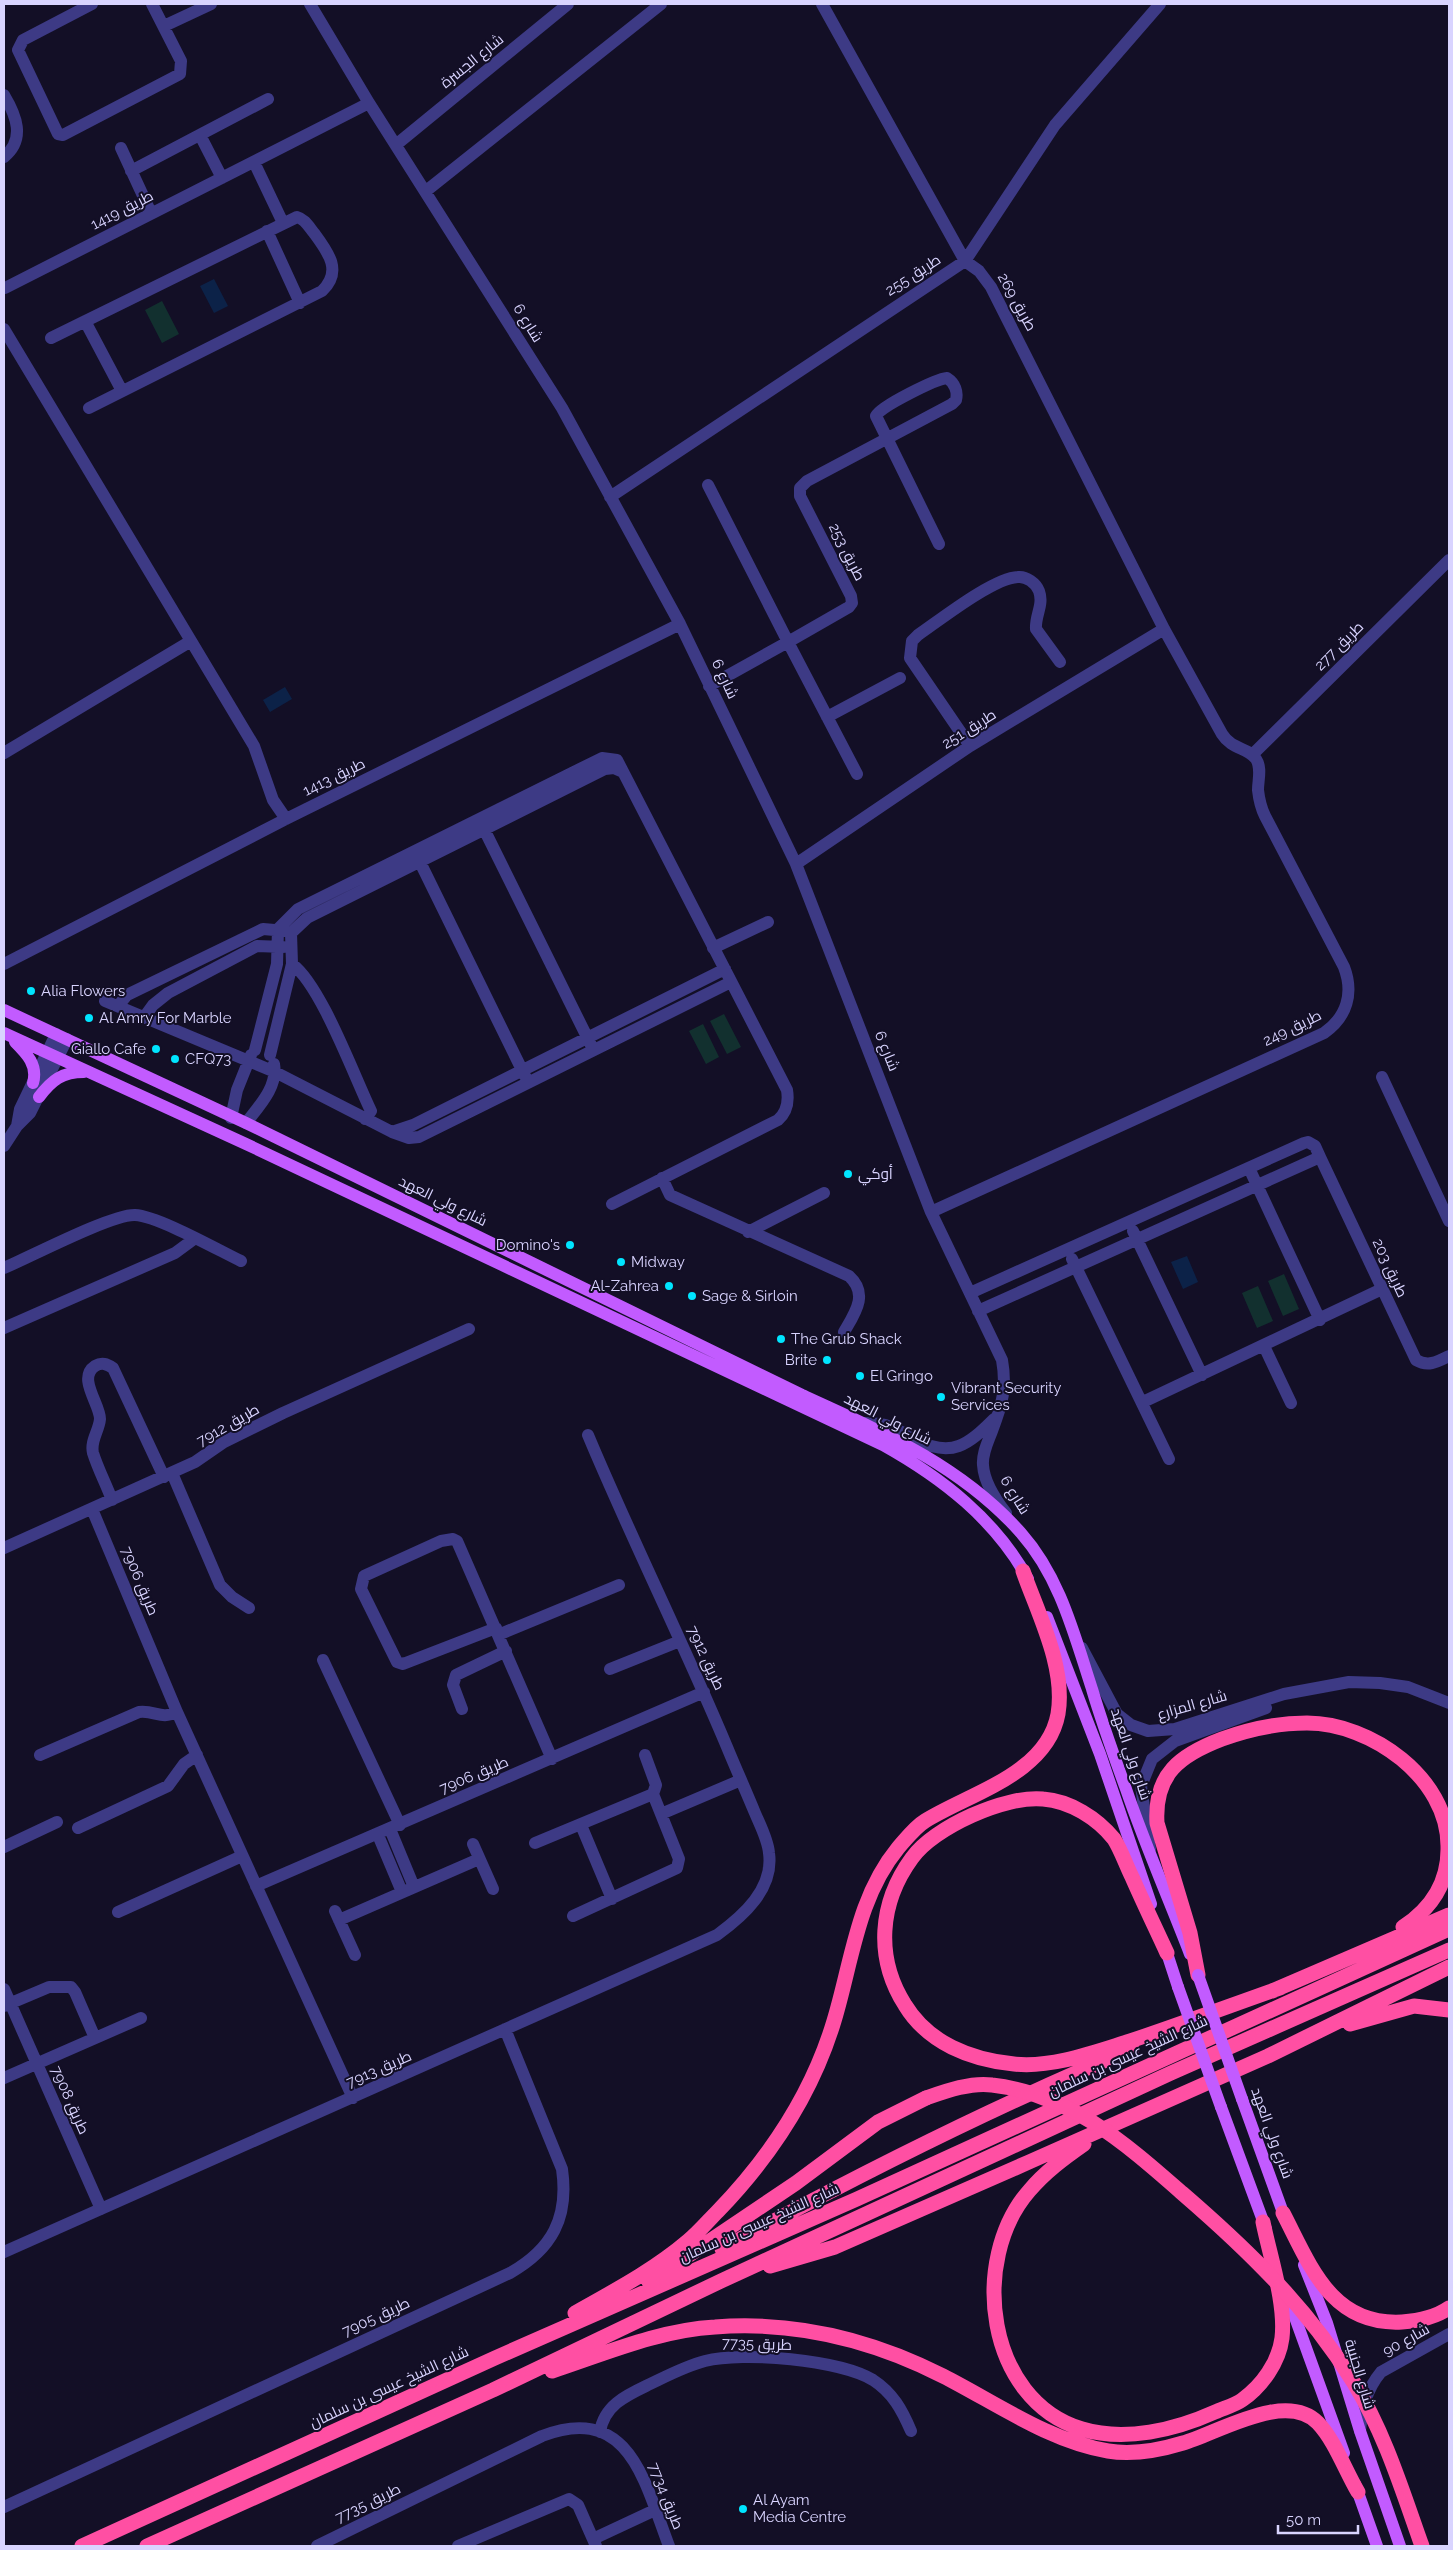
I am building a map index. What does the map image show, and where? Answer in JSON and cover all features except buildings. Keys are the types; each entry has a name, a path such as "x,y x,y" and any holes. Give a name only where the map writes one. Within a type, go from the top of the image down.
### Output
{"highway":[{"path":"495,2358 632,2281 689,2241 740,2188 780,2138 812,2078 834,2022 860,1920 877,1880 898,1849 923,1822 1021,1769 1046,1742 1058,1714 1056,1669 1023,1571"},
{"path":"1198,1976 1190,1933 1157,1823 1156,1806 1164,1781 1180,1760 1196,1749 1265,1726 1309,1723 1348,1730 1379,1743 1399,1756 1417,1772 1432,1792 1443,1813 1448,1835 1448,1854 1441,1887 1418,1917 1370,1948"},
{"path":"1166,1952 1114,1840 1095,1821 1070,1804 1042,1798 1003,1804 967,1817 942,1830 913,1856 897,1883 886,1919 884,1953 893,1987 912,2016 934,2038 962,2054 1015,2065 1071,2060 1280,1988"},
{"path":"636,2296 867,2172 945,2133 1094,2065 1449,1915"},
{"name":"شارع الشيخ عيسى بن سلمان","path":"82,2546 495,2358 857,2199 1449,1929"},
{"path":"147,2546 493,2390 721,2281 1171,2073 1449,1950"},
{"path":"721,2281 834,2247 1268,2056 1449,1968"},
{"path":"1268,2056 1352,2023 1414,2006 1449,2010"},
{"path":"603,2311 743,2220 878,2122 926,2098 958,2089 990,2084 1024,2091 1064,2106 1116,2136 1254,2256 1298,2305 1354,2383 1384,2439 1422,2546"},
{"path":"1120,2121 1057,2163 1029,2191 1012,2218 998,2255 994,2278 995,2316 1004,2353 1024,2387 1049,2412 1081,2429 1115,2436 1156,2431 1200,2419 1242,2400 1265,2378 1276,2359 1282,2338 1282,2317 1263,2222"},
{"path":"1283,2213 1315,2275 1328,2294 1346,2308 1368,2319 1392,2323 1416,2322 1449,2308"},
{"path":"493,2390 670,2334 714,2327 775,2326 838,2336 894,2353 1041,2428 1077,2443 1110,2451 1148,2451 1184,2443 1268,2412 1288,2411 1306,2415 1317,2422 1325,2433 1358,2492"}],"main road":[{"name":"شارع ولي العهد","path":"4,1010 231,1118 246,1123 863,1422 924,1454 992,1504 1021,1533 1042,1561 1076,1637 1126,1791 1198,1976 1283,2213"},
{"name":"شارع ولي العهد","path":"6,1034 246,1144 883,1446 945,1484 979,1514 1010,1548 1058,1642 1097,1744 1178,1987 1263,2222"},
{"path":"6,1034 29,1056 35,1075 33,1083"},
{"path":"39,1097 58,1076 65,1073 86,1072"},
{"path":"139,1096 178,1105 231,1127 246,1123"},
{"name":"شارع الجنبية","path":"1283,2213 1327,2323 1360,2431 1400,2546"},
{"path":"1263,2222 1309,2360 1377,2546"}],"street":[{"path":"92,4 22,40 19,45 18,50 58,134 63,135 180,74 181,60 152,4"},
{"path":"164,26 211,4"},
{"name":"شارع 6","path":"310,4 369,103 397,144 562,408 680,624 796,864 931,1212 997,1347 1006,1379 998,1416 984,1450 983,1465 992,1493 1021,1533"},
{"name":"شارع الجسرة","path":"397,144 568,4"},
{"path":"426,191 661,4"},
{"name":"طريق 269","path":"822,4 965,261 979,271 991,287 1164,629"},
{"name":"طريق 255","path":"610,497 965,261 1055,125 1160,4"},
{"path":"4,96 18,125 16,139 9,152 4,156"},
{"path":"131,170 268,99"},
{"name":"طريق 1419","path":"5,288 369,103"},
{"path":"200,135 222,178"},
{"path":"121,148 152,213"},
{"path":"254,162 283,222"},
{"path":"51,338 283,222 297,217 301,218 330,256 332,275 326,286 300,304 89,408"},
{"path":"267,231 300,304"},
{"path":"85,321 122,391"},
{"path":"4,329 254,746 273,800 286,819"},
{"name":"طريق 253","path":"788,642 849,608 852,603 851,596 800,496 800,488 806,481 886,439 956,400 956,389 951,380 942,378 880,411 877,420 886,439 939,544"},
{"path":"708,485 856,774"},
{"name":"طريق 277","path":"1252,755 1449,560"},
{"path":"970,746 910,658 912,641 998,582 1019,576 1027,578 1038,589 1041,604 1036,629 1060,662"},
{"name":"طريق 1413","path":"4,964 286,819 680,624"},
{"path":"1164,629 1225,740 1234,747 1252,755"},
{"name":"طريق 251","path":"796,864 970,746 1164,629"},
{"path":"4,753 191,642"},
{"path":"709,686 788,642"},
{"path":"827,717 900,678"},
{"name":"طريق 249","path":"931,1212 1324,1033 1338,1021 1347,1004 1349,994 1347,976 1264,816 1259,797 1259,765 1252,755"},
{"path":"246,1123 272,1087 275,1072 270,1055 292,964 291,933 307,918 417,857 481,825 605,769 614,768 623,772 725,969 787,1090 788,1105 778,1120 612,1204"},
{"path":"481,825 594,1050"},
{"path":"231,1118 252,1056 277,964 278,929 298,910 417,857"},
{"path":"417,857 529,1082"},
{"path":"713,948 768,922"},
{"path":"118,1006 127,995 263,929 278,929 291,933"},
{"path":"144,1016 153,1005 168,993 257,946 290,947"},
{"path":"292,964 302,972 316,993 371,1111 365,1119"},
{"path":"392,1132 413,1125 725,969"},
{"path":"105,1001 252,1056 275,1072 365,1119 409,1138 419,1137 731,982"},
{"path":"4,1146 17,1126 28,1117 39,1097 62,1036"},
{"path":"252,1056 270,1055"},
{"path":"17,1126 18,1113 33,1083 53,1056"},
{"path":"1382,1078 1449,1221"},
{"path":"970,1293 1308,1142 1315,1146 1320,1157 978,1311"},
{"name":"طريق 203","path":"1320,1157 1416,1360 1422,1364 1430,1364 1449,1356"},
{"path":"1250,1168 1320,1320"},
{"path":"662,1178 670,1195 748,1232 849,1276 855,1282 860,1293 859,1304 844,1332"},
{"path":"748,1232 824,1193"},
{"path":"4,1268 128,1216 149,1218 241,1261"},
{"path":"1130,1223 1202,1375"},
{"path":"4,1328 175,1254 194,1239"},
{"path":"1068,1250 1144,1402 1169,1459"},
{"path":"1144,1402 1382,1289"},
{"name":"طريق 7912","path":"4,1548 168,1475 195,1462 224,1442 283,1413 468,1328"},
{"path":"1264,1346 1291,1403"},
{"path":"112,1500 92,1448 99,1427 99,1412 88,1380 90,1372 97,1365 104,1364 113,1368 168,1475 220,1585 232,1597 250,1608"},
{"path":"863,1422 888,1426 928,1446 945,1450 962,1445 976,1437 998,1416"},
{"name":"طريق 7912","path":"588,1436 633,1542 704,1692 770,1853 766,1878 757,1899"},
{"name":"طريق 7906","path":"92,1508 177,1712 353,2098"},
{"path":"552,1759 506,1651 497,1632 457,1541 453,1539 432,1545 364,1576 361,1582 361,1589 397,1662 403,1664 497,1632 619,1585"},
{"name":"شارع المزارع","path":"1076,1637 1117,1714 1131,1725 1148,1731 1175,1729 1274,1697 1334,1684 1380,1683 1414,1689 1449,1703"},
{"path":"610,1669 680,1641"},
{"path":"462,1709 453,1685 456,1675 506,1651"},
{"path":"323,1660 395,1827 408,1890"},
{"name":"شارع المزارع","path":"1150,1852 1141,1786 1147,1768 1158,1752 1175,1741 1278,1703 1305,1690"},
{"name":"طريق 7906","path":"256,1886 378,1835 704,1692"},
{"path":"40,1755 139,1712 166,1717 177,1712"},
{"path":"78,1828 168,1786 184,1764 197,1755"},
{"path":"573,1916 677,1868 679,1859 653,1794 656,1785 645,1755"},
{"path":"661,1814 741,1780"},
{"path":"535,1843 653,1794"},
{"path":"4,1847 58,1822"},
{"path":"581,1825 612,1899"},
{"path":"378,1835 408,1890"},
{"path":"473,1844 493,1888"},
{"path":"118,1912 242,1856"},
{"path":"354,1955 337,1915 408,1890 479,1859"},
{"name":"طريق 7913","path":"4,2252 718,1935 738,1920 757,1899"},
{"path":"7,2005 49,1987 70,1987 76,1992 95,2038"},
{"name":"طريق 7908","path":"4,1989 7,2005 36,2064 101,2209"},
{"path":"4,2078 141,2018"},
{"name":"طريق 7905","path":"4,2507 510,2273 539,2252 551,2238 559,2222 563,2205 563,2178 556,2153 505,2029"},
{"name":"شارع 90","path":"1360,2431 1364,2403 1374,2381 1381,2372 1449,2334"},
{"name":"طريق 7735","path":"600,2432 606,2415 625,2396 690,2366 729,2357 789,2360 862,2374 884,2388 894,2398 902,2409 911,2431"},
{"name":"طريق 7735","path":"317,2546 542,2436 570,2429 600,2432 619,2442 633,2458"},
{"name":"طريق 7734","path":"633,2458 669,2546"},
{"path":"458,2546 569,2500 578,2505 594,2542 655,2510"}],"green space":[{"path":"162,301 179,334 162,343 145,310"},
{"path":"724,1014 741,1047 727,1054 710,1021"},
{"path":"703,1024 719,1057 706,1064 689,1031"},
{"path":"1284,1274 1299,1309 1283,1316 1268,1281"},
{"path":"1258,1286 1273,1321 1257,1328 1242,1293"}],"water":[{"path":"214,279 228,306 214,313 200,286"},
{"path":"285,687 292,699 270,712 263,700"},
{"path":"1187,1256 1198,1282 1183,1289 1171,1262"}],"place":[{"name":"Alia Flowers","path":"31,991"},
{"name":"Al Amry For Marble","path":"89,1018"},
{"name":"Giallo Cafe","path":"156,1049"},
{"name":"CFQ73","path":"175,1059"},
{"name":"أوكي","path":"848,1174"},
{"name":"Domino's","path":"570,1245"},
{"name":"Midway","path":"621,1262"},
{"name":"Al-Zahrea","path":"669,1286"},
{"name":"Sage & Sirloin","path":"692,1296"},
{"name":"The Grub Shack","path":"781,1339"},
{"name":"Brite","path":"827,1360"},
{"name":"El Gringo","path":"860,1376"},
{"name":"Vibrant Security Services","path":"941,1397"},
{"name":"Al Ayam Media Centre","path":"743,2509"}]}
